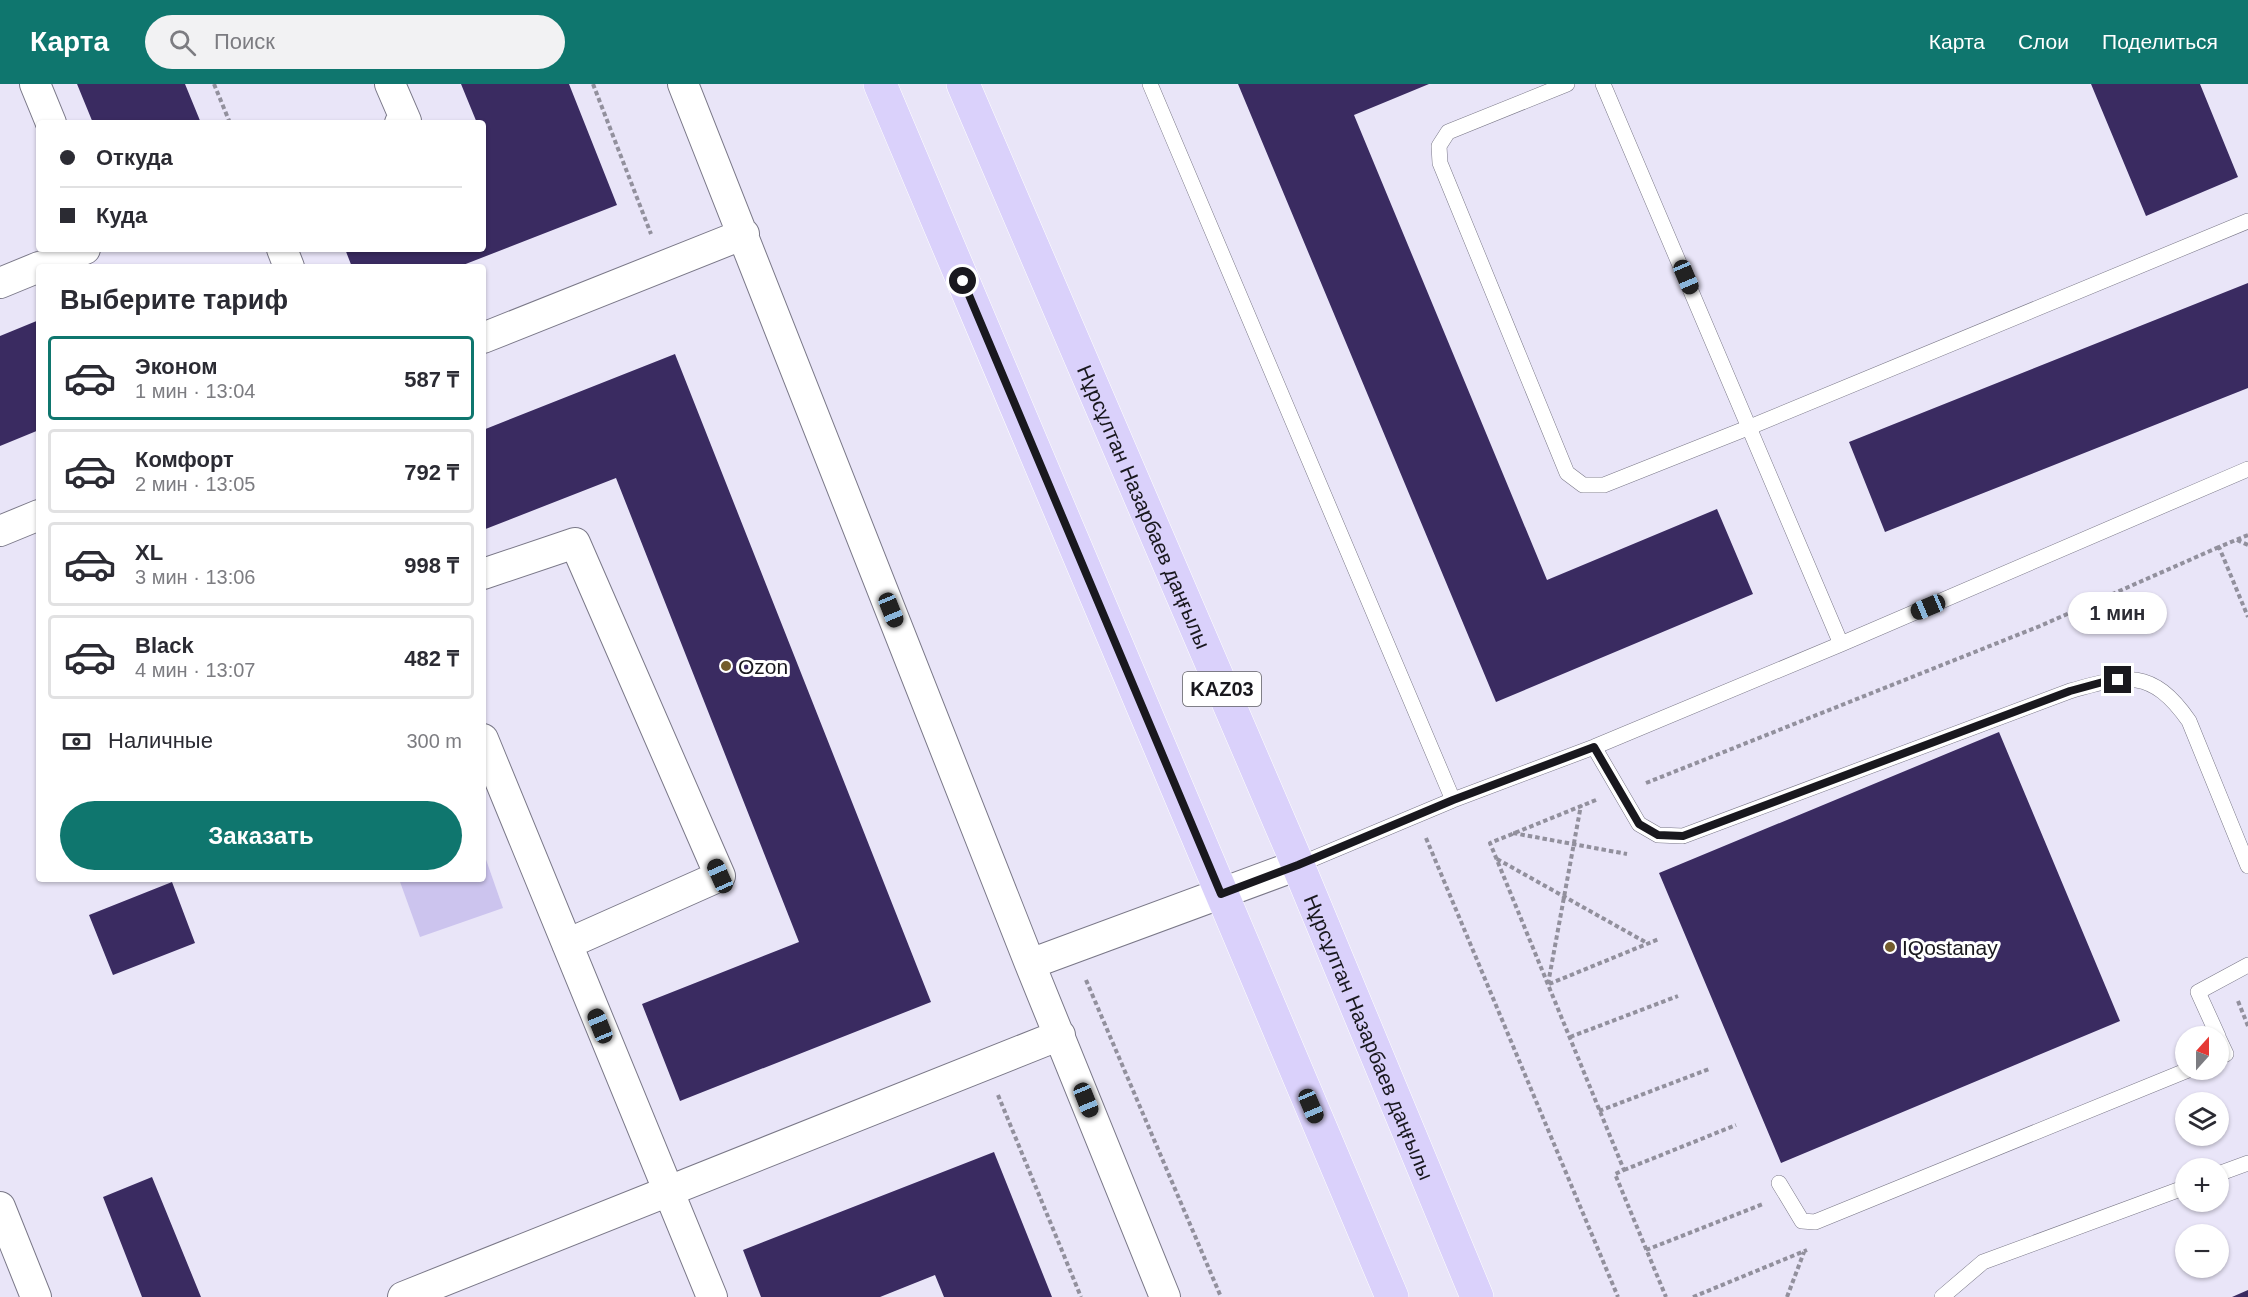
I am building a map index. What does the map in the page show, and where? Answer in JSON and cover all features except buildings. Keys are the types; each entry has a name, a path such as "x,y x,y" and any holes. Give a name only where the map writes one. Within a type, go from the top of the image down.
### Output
{"main road":[{"path":"880,84 1392,1297"},
{"name":"Нұрсұлтан Назарбаев даңғылы","path":"963,84 1298,865 1477,1297"}],"street":[{"path":"35,84 50,120"},
{"path":"390,84 406,120"},
{"path":"683,84 1030,964 1165,1297"},
{"path":"486,337 744,234"},
{"path":"47,264 77,252"},
{"path":"0,283 36,268"},
{"path":"0,531 36,516"},
{"path":"486,573 575,543 720,876 567,944"},
{"path":"486,746 712,1297"},
{"path":"1030,964 1298,865"},
{"path":"403,1297 1060,1035"},
{"path":"0,1207 36,1297"}],"lane":[{"path":"1150,84 1453,800"},
{"path":"1566,84 1448,132 1439,146 1440,163 1567,473 1584,485 1604,485 1750,427 2248,221"},
{"path":"1604,84 1841,644"},
{"path":"1298,865 1453,800 1594,747 1841,644 2248,469"},
{"path":"1594,747 1639,824 1658,835 1683,836 2070,691 2103,682 2133,678 2155,685 2175,702 2189,721 2248,866"},
{"path":"2213,1026 2198,992 2248,965"},
{"path":"1779,1183 1802,1221 1815,1222 2175,1075"},
{"path":"2229,1170 2248,1163"},
{"path":"1942,1297 1983,1262 2175,1191"}],"path":[{"path":"214,84 229,120"},
{"path":"593,84 663,266"},
{"path":"1624,1170 1490,843 1581,805 1620,793 2040,626 2248,535"},
{"path":"2236,540 2248,545"},
{"path":"2219,547 2248,617"},
{"path":"1548,985 1581,805"},
{"path":"1416,815 1618,1297"},
{"path":"1513,833 1627,854"},
{"path":"1497,859 1647,943"},
{"path":"1548,985 1659,939"},
{"path":"1073,949 1221,1297"},
{"path":"2235,994 2248,1026"},
{"path":"1570,1037 1678,996"},
{"path":"985,1065 1081,1297"},
{"path":"1599,1111 1709,1069"},
{"path":"1666,1297 1615,1174 1736,1125"},
{"path":"1646,1250 1767,1203"},
{"path":"1787,1297 1804,1251"}],"shaded area":[{"path":"486,860 503,908 420,937 400,882 486,882"}],"place":[{"name":"Ozon","path":"726,666"},
{"name":"IQostanay","path":"1890,947"}],"route":[{"path":"963,281 1221,894 1298,865 1453,800 1594,747 1639,824 1658,835 1683,836 2070,691 2118,680"}]}
